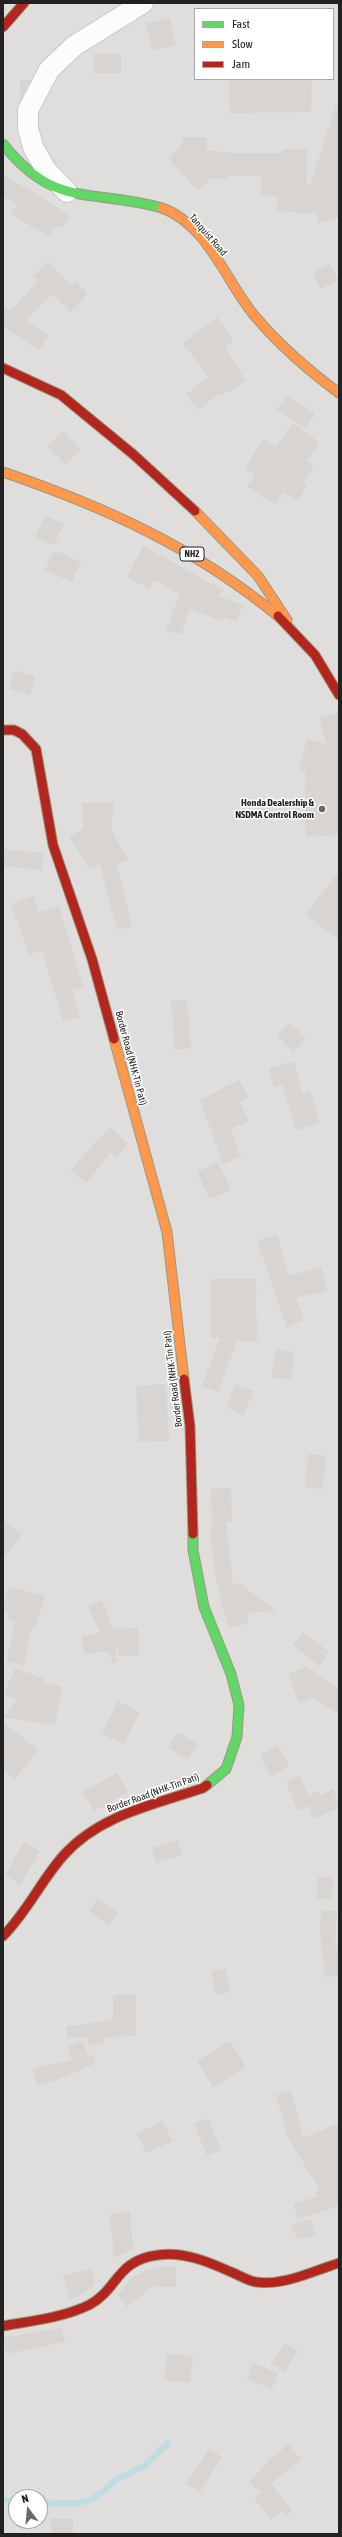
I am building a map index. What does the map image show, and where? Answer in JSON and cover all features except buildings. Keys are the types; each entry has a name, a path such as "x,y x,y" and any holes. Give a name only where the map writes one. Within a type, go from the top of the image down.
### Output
{"main road":[{"path":"3,27 24,3"},
{"name":"Tanquist Road","path":"3,144 17,163 41,182 67,192 154,206 174,213 189,226 215,258 243,300 275,340 314,374 339,393"},
{"path":"3,368 61,395 134,455 200,515 258,576 290,624"},
{"name":"NH2","path":"3,472 146,527 218,570 290,624 321,664 339,695"},
{"name":"Border Road (NHK-Tin Pati)","path":"3,730 11,729 27,736 36,749 53,845 92,959 167,1232 190,1426 193,1550 204,1607 231,1674 239,1705 237,1737 226,1769 203,1788 117,1817 88,1832 64,1855 42,1882 16,1924 3,1936"},
{"path":"3,2326 50,2318 89,2305 127,2266 155,2256 195,2258 255,2282 264,2283 300,2278 339,2263"}],"street":[{"path":"67,192 46,170 33,148 28,128 28,110 49,70 74,46 144,3"}],"shaded area":[{"path":"3,3 339,3 339,2534 3,2534"}],"waterway":[{"path":"48,2504 78,2503 93,2499 117,2479 144,2466 168,2443"},
{"path":"3,2500 8,2500"}],"traffic: fast":[{"path":"3,144 22,165 40,179 58,188 76,193 137,202 162,208"},
{"path":"193,1534 193,1550 204,1607 231,1674 239,1705 237,1737 226,1769 207,1785"}],"traffic: slow":[{"path":"162,208 178,216 204,240 244,301 273,337 305,366 339,393"},
{"path":"3,472 41,485 147,531 214,569 246,591 278,616"},
{"path":"195,511 258,576 287,620"},
{"path":"114,1039 167,1232 184,1379"}],"traffic: jam":[{"path":"3,27 24,3"},
{"path":"3,368 61,395 134,455 195,511"},
{"path":"278,616 315,655 339,695"},
{"path":"3,730 14,730 22,734 36,749 53,845 92,959 114,1039"},
{"path":"184,1379 190,1426 193,1534"},
{"path":"3,1936 12,1927 63,1856 77,1842 93,1830 128,1813 203,1788 207,1785"},
{"path":"3,2326 57,2316 89,2305 99,2299 125,2269 144,2258 158,2255 167,2254 196,2258 250,2280 267,2283 288,2280 339,2263"}],"place":[{"name":"Honda Dealership & NSDMA Control Room","path":"322,809"}]}
